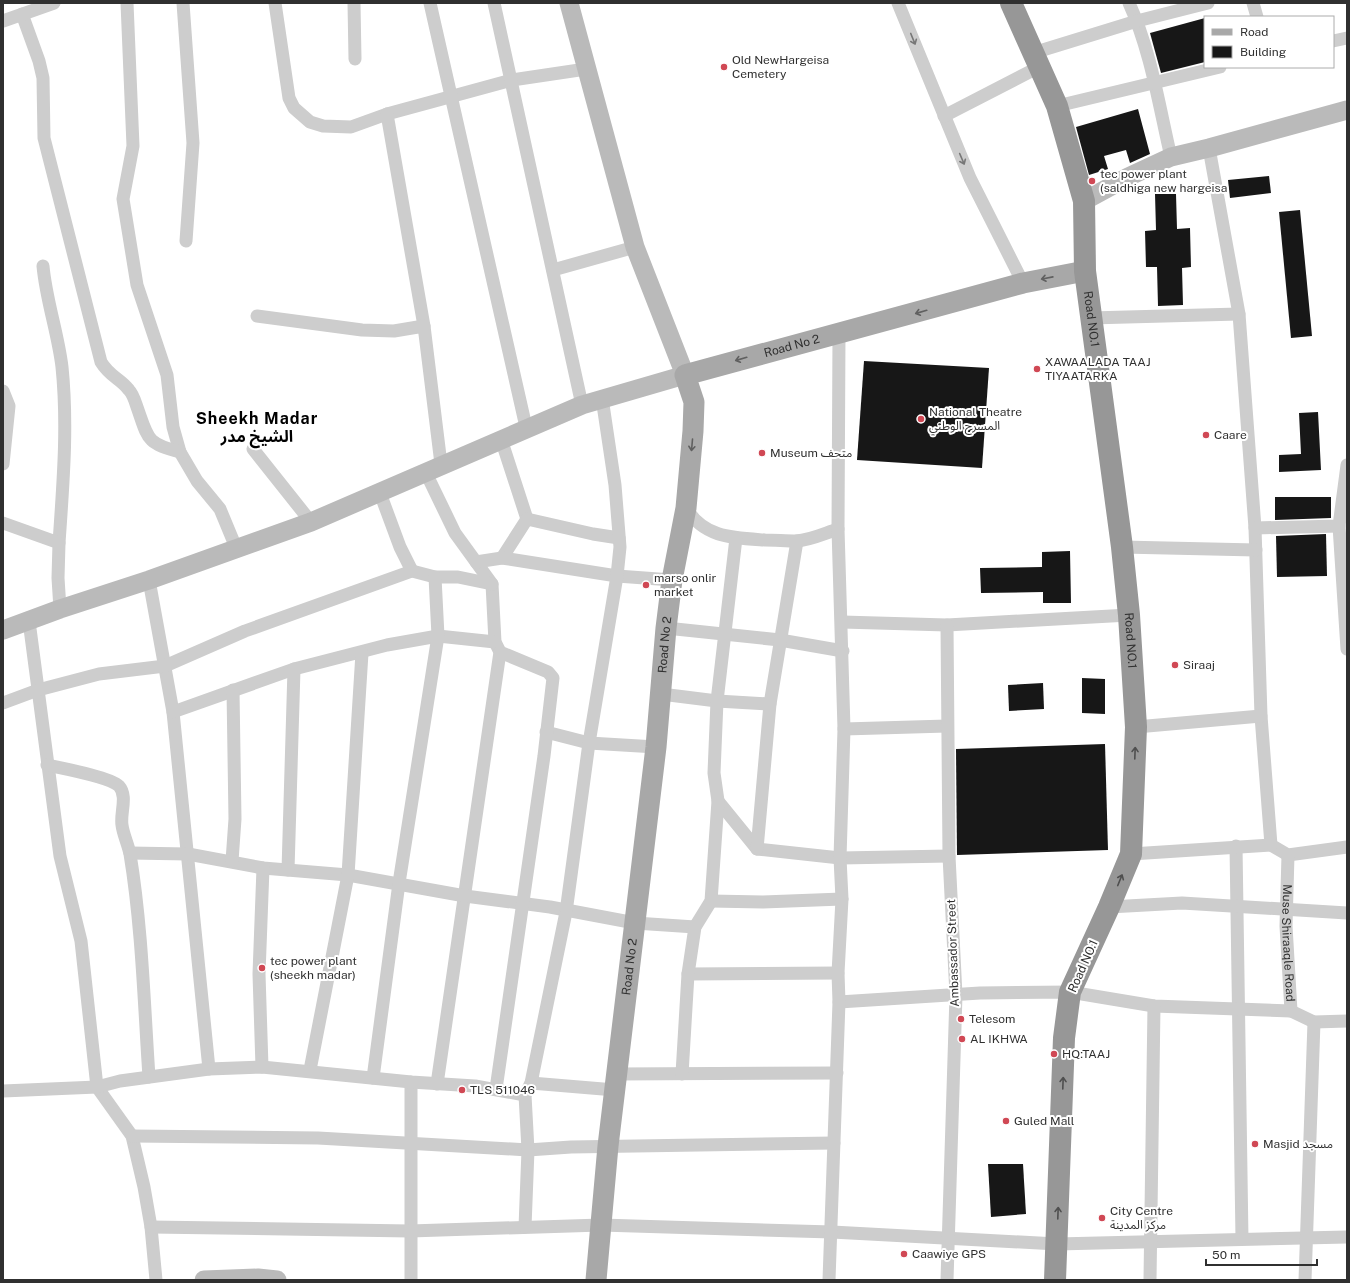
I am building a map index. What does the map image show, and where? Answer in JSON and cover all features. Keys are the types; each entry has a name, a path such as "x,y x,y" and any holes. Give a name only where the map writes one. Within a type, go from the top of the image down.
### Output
{"highway":[{"name":"Road NO.1","path":"1011,3 1057,106 1084,201 1085,271 1090,318 1122,547 1129,615 1136,727 1131,854 1109,907 1070,992 1064,1038 1055,1280"}],"main road":[{"name":"Road No 2","path":"596,1280 608,1146 656,747 666,628 672,580 686,508 694,402 685,375 1023,283 1085,271"}],"street":[{"path":"3,18 22,14 54,3"},
{"path":"127,3 133,146 132,159 124,186 125,215 137,285 167,375 173,427 180,452 197,481 220,509 237,550"},
{"path":"183,3 193,143 186,241"},
{"path":"275,3 289,98 294,108 310,122 323,126 338,128 351,127 387,114 512,80 586,68"},
{"path":"354,3 355,59"},
{"path":"430,3 526,427"},
{"path":"494,3 582,405"},
{"path":"3,630 60,609 237,550 311,522 380,493 526,427 582,405 685,375 635,247 569,3"},
{"path":"898,3 970,178 1023,283"},
{"path":"1130,3 1137,21 1171,157"},
{"path":"944,116 1036,60 1137,21 1208,3"},
{"path":"1253,3 1257,16"},
{"path":"22,14 39,61 43,78 44,138 101,362 110,375 130,390 145,432 151,441 162,448 180,452"},
{"path":"1334,41 1347,38"},
{"path":"1057,106 1216,68"},
{"path":"1084,201 1128,177 1171,157 1210,148 1347,110"},
{"path":"387,114 424,326 433,468 455,533 492,584 497,647 465,896 437,1084"},
{"path":"1210,148 1239,314 1255,528 1261,716 1271,845"},
{"path":"553,270 635,247"},
{"path":"43,266 44,281 62,365 66,404 66,437 59,543 58,578 60,609"},
{"path":"1090,318 1239,314"},
{"path":"257,316 362,330 394,331 424,326"},
{"path":"829,1280 837,1073 839,1002 838,973 842,900 840,858 844,729 838,528 839,334"},
{"path":"3,391 9,406 3,464"},
{"path":"525,1227 528,1150 525,1095 531,1083 566,912 589,743 617,576 619,538 615,485 602,398"},
{"path":"501,439 528,518"},
{"path":"253,448 311,522"},
{"path":"1347,465 1340,526 1347,648"},
{"path":"380,493 400,547 412,571"},
{"path":"686,508 693,519 702,526 719,534 736,538 796,541 815,537 838,528"},
{"path":"528,518 593,534 619,538"},
{"path":"502,558 528,518"},
{"path":"3,523 59,543"},
{"path":"1255,528 1340,526"},
{"path":"682,1074 688,974 695,927 711,901 718,801 714,773 717,701 736,538"},
{"path":"757,849 770,704 796,541"},
{"path":"1122,547 1256,550"},
{"path":"476,562 502,558 617,576 672,580"},
{"path":"3,703 38,690 100,674 165,666 245,631 412,571 435,577 458,577 492,584"},
{"path":"373,1078 399,884 438,636 435,577"},
{"path":"149,580 173,712 209,1069"},
{"path":"842,622 947,625 1129,615"},
{"path":"29,621 60,856 81,941 97,1087 132,1136 144,1187 151,1227 156,1280"},
{"name":"Ambassador Street","path":"947,625 949,856 956,995 950,1238 947,1280"},
{"path":"666,628 780,640 842,651"},
{"path":"173,712 294,669 362,653 387,645 438,636 497,647 551,675 553,678 546,732 496,1089"},
{"path":"310,1070 348,875 362,653"},
{"path":"288,870 294,669"},
{"path":"232,861 235,804 233,690"},
{"path":"661,694 717,701 770,704"},
{"path":"1136,727 1261,716"},
{"path":"844,729 947,726"},
{"path":"546,732 589,743 656,747"},
{"path":"47,765 101,778 118,786 123,798 122,826 130,853 138,930 149,1077"},
{"path":"718,801 757,849 840,858 949,856"},
{"path":"1131,854 1236,846 1271,845 1288,855 1347,847"},
{"path":"1236,846 1242,1239"},
{"path":"130,853 188,854 263,868 348,875 465,896 522,903 635,923 695,927"},
{"name":"Muse Shiraaqle Road","path":"1288,855 1288,909 1286,926 1290,1011 1314,1022"},
{"path":"262,1066 259,974 263,868"},
{"path":"711,901 763,902 842,900"},
{"path":"1109,907 1182,903 1347,913"},
{"path":"688,974 838,973"},
{"path":"839,1002 980,993 1070,992 1154,1006 1290,1011"},
{"path":"1150,1280 1149,1242 1154,1006"},
{"path":"1305,1280 1314,1022 1347,1021"},
{"path":"3,1091 97,1087 149,1077 209,1069 262,1066 411,1082 496,1089 525,1095"},
{"path":"531,1083 616,1082 682,1074 837,1073"},
{"path":"411,1082 411,1280"},
{"path":"132,1136 318,1138 528,1150 608,1146 834,1143"},
{"path":"151,1227 410,1231 601,1225 832,1232 1057,1244 1347,1236"},
{"path":"207,1280 277,1280"}],"building":[{"path":"1204,18 1204,62 1161,73 1150,33"},
{"path":"1138,109 1150,154 1130,163 1126,150 1104,156 1108,169 1089,175 1076,127"},
{"path":"1269,176 1271,193 1230,198 1228,180"},
{"path":"1155,194 1176,194 1177,229 1190,228 1191,267 1182,268 1183,305 1158,306 1157,267 1146,267 1145,231 1156,230"},
{"path":"1300,210 1312,336 1291,338 1279,212"},
{"path":"864,361 989,368 982,468 857,460"},
{"path":"1318,412 1321,470 1279,472 1279,455 1301,454 1299,413"},
{"path":"1275,497 1331,497 1331,518 1275,520"},
{"path":"1326,534 1327,576 1277,577 1276,536"},
{"path":"1070,551 1071,603 1043,603 1043,592 981,593 980,568 1042,567 1042,552"},
{"path":"1082,678 1105,679 1105,714 1082,713"},
{"path":"1043,683 1044,709 1009,711 1008,685"},
{"path":"1105,744 1108,850 957,855 956,749"},
{"path":"988,1164 1023,1164 1026,1214 991,1217"}],"place":[{"name":"Old NewHargeisa Cemetery","path":"724,67"},
{"name":"tec power plant (saldhiga new hargeisa","path":"1092,181"},
{"name":"XAWAALADA TAAJ TIYAATARKA","path":"1037,369"},
{"name":"National Theatre المسرح الوطني","path":"921,419"},
{"name":"Caare","path":"1206,435"},
{"name":"Museum متحف","path":"762,453"},
{"name":"marso onlir market","path":"646,585"},
{"name":"Siraaj","path":"1175,665"},
{"name":"tec power plant (sheekh madar)","path":"262,968"},
{"name":"Telesom","path":"961,1019"},
{"name":"AL IKHWA","path":"962,1039"},
{"name":"HQ:TAAJ","path":"1054,1054"},
{"name":"TLS 511046","path":"462,1090"},
{"name":"Guled Mall","path":"1006,1121"},
{"name":"Masjid مسجد","path":"1255,1144"},
{"name":"City Centre مركز المدينة","path":"1102,1218"},
{"name":"Caawiye GPS","path":"904,1254"}],"district":[{"name":"Sheekh Madar الشيخ مدر","path":"257,427"}]}
